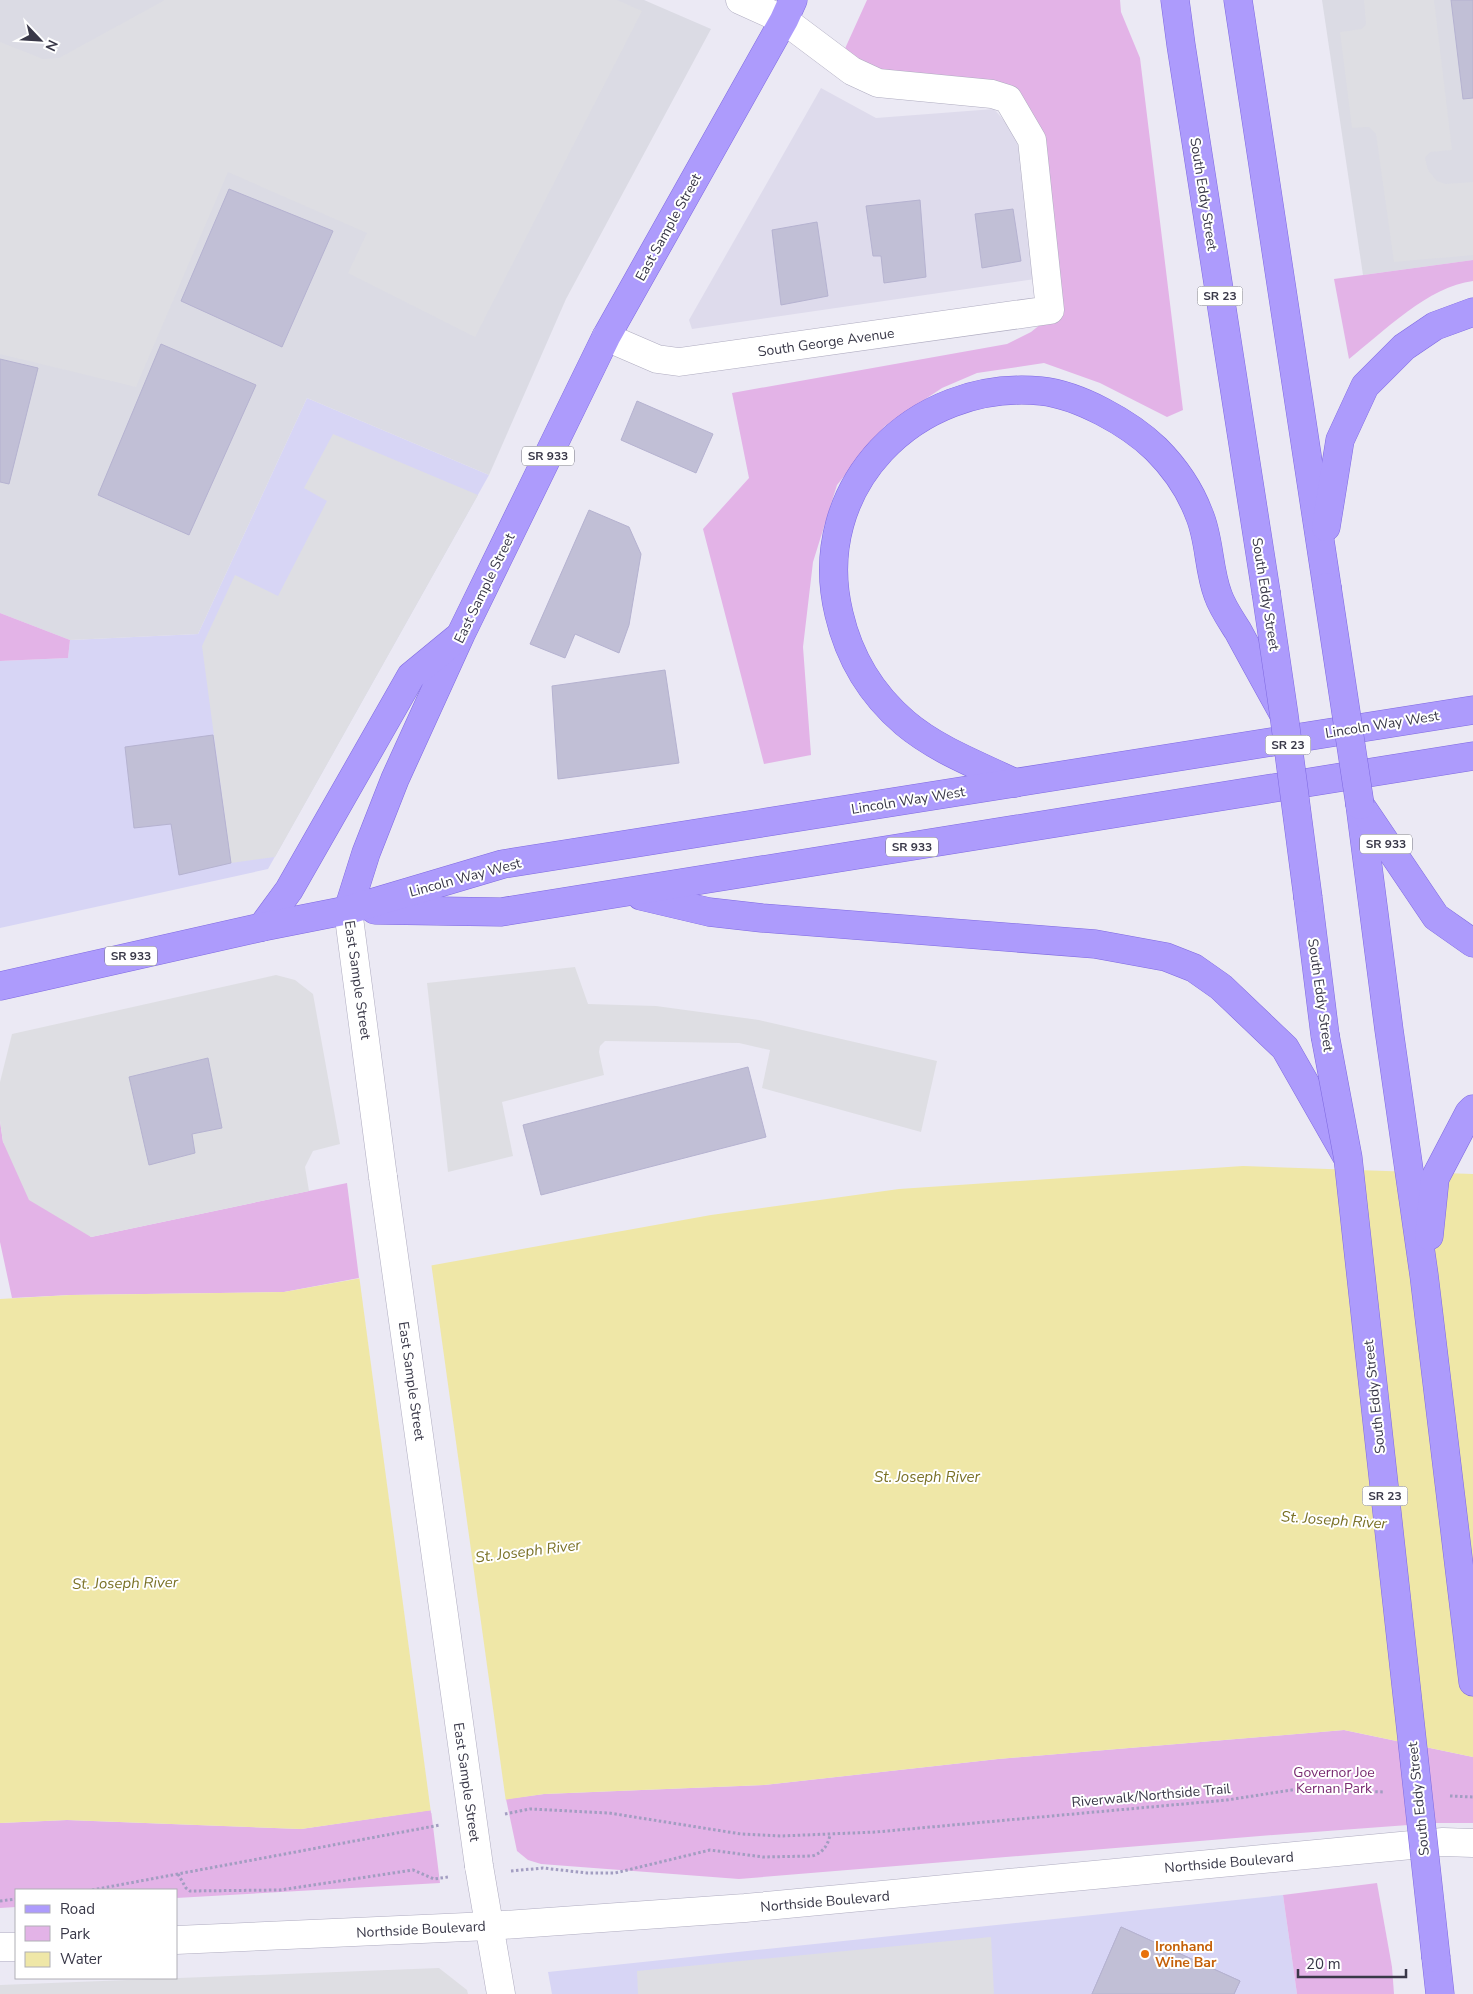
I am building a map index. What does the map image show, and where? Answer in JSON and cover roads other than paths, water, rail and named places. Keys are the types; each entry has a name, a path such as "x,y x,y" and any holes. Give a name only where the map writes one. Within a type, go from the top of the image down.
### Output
{"main road":[{"name":"South Eddy Street","path":"1175,0 1284,715 1326,1035 1348,1158 1439,1992"},
{"path":"1238,0 1360,805 1389,1030 1424,1275 1473,1682"},
{"name":"East Sample Street","path":"348,910 366,853 396,779 461,634 606,337 788,10"},
{"path":"1322,553 1340,440 1365,386 1404,347 1435,326 1473,312"},
{"path":"1015,783 939,746 905,723 871,687 856,664 843,632 834,595 832,566 840,524 851,490 870,463 896,434 928,413 970,398 1008,391 1043,391 1069,398 1096,409 1127,427 1154,448 1175,470 1200,514 1218,595 1284,715"},
{"path":"262,927 297,877 412,676 461,634"},
{"name":"Lincoln Way West","path":"0,986 262,927 348,910 503,864 1473,710"},
{"name":"Lincoln Way West","path":"348,910 501,912 1473,756"},
{"name":"SR 933","path":"1360,805 1436,916 1473,944"},
{"path":"627,893 709,912 762,918 1095,944 1166,957 1194,968 1221,988 1285,1048 1348,1158"},
{"path":"1424,1275 1435,1178 1469,1113 1473,1109"}],"street":[{"path":"740,0 788,10"},
{"name":"South George Avenue","path":"606,337 657,358 679,362 1050,310 1032,140 1008,99 992,94 878,83 852,71 788,10"},
{"name":"East Sample Street","path":"348,910 383,1177 479,1866 501,1994"},
{"name":"Northside Boulevard","path":"178,1940 489,1926 745,1908 1444,1842 1473,1843"},
{"path":"0,1947 15,1947"}],"water":[{"name":"St. Joseph River","path":"1243,1166 1473,1174 1473,1757 1344,1730 998,1759 764,1785 544,1794 301,1829 67,1820 0,1823 0,1299 71,1295 284,1292 711,1215 899,1189"}],"place":[{"name":"Ironhand Wine Bar","path":"1145,1954"}],"park label":[{"name":"Governor Joe Kernan Park","path":"1334,1780"}]}
